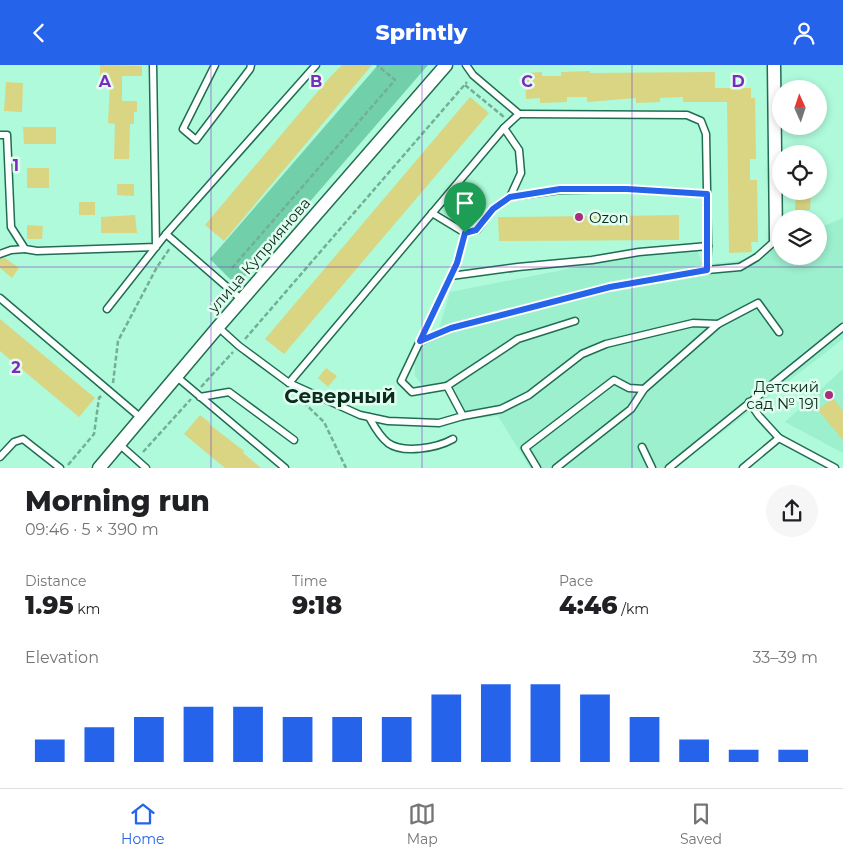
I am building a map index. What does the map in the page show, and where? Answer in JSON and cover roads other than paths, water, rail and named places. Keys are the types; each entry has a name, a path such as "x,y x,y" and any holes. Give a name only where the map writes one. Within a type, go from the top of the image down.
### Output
{"street":[{"name":"улица Куприянова","path":"99,468 218,327 446,65"},
{"path":"774,65 776,210"}],"lane":[{"path":"153,65 156,247"},
{"path":"215,65 183,129 196,141 250,69 250,65"},
{"path":"107,309 166,234 316,65"},
{"path":"466,65 473,75 519,114 687,115 701,121 706,134 707,270"},
{"path":"289,383 504,128 519,114"},
{"path":"504,128 519,150 521,173 510,197"},
{"path":"0,135 7,135 11,227 25,249"},
{"path":"432,213 465,233 476,230 493,209 510,197 560,189 627,189 707,194"},
{"path":"465,233 457,263 401,381 412,392 447,386 518,339 576,321"},
{"path":"166,234 242,300"},
{"path":"420,341 451,328 610,287 707,270 740,267 757,257 772,244"},
{"path":"451,276 592,260 639,252 708,246"},
{"path":"0,254 11,250 25,249 37,251 156,247"},
{"path":"0,298 141,418"},
{"path":"556,468 631,409 644,389 718,324 758,303 778,332"},
{"path":"218,327 239,346 289,383 360,415 388,421 439,423 501,409 530,395 582,354 606,344 693,323 718,324"},
{"path":"669,468 843,327"},
{"path":"177,377 285,468"},
{"path":"537,468 525,449 614,379 629,388 644,389"},
{"path":"447,386 464,416"},
{"path":"198,396 229,392 294,440"},
{"path":"749,402 779,438 835,468"},
{"path":"369,417 380,435 388,443 400,448 423,449 445,444 453,439"},
{"path":"743,468 779,438"},
{"path":"0,457 14,442 23,439 60,468"},
{"path":"119,444 146,468"},
{"path":"642,447 652,468"}],"place":[{"name":"Ozon","path":"579,217"},
{"name":"Детский сад № 191","path":"829,395"}],"district":[{"name":"Северный","path":"340,396"}]}
